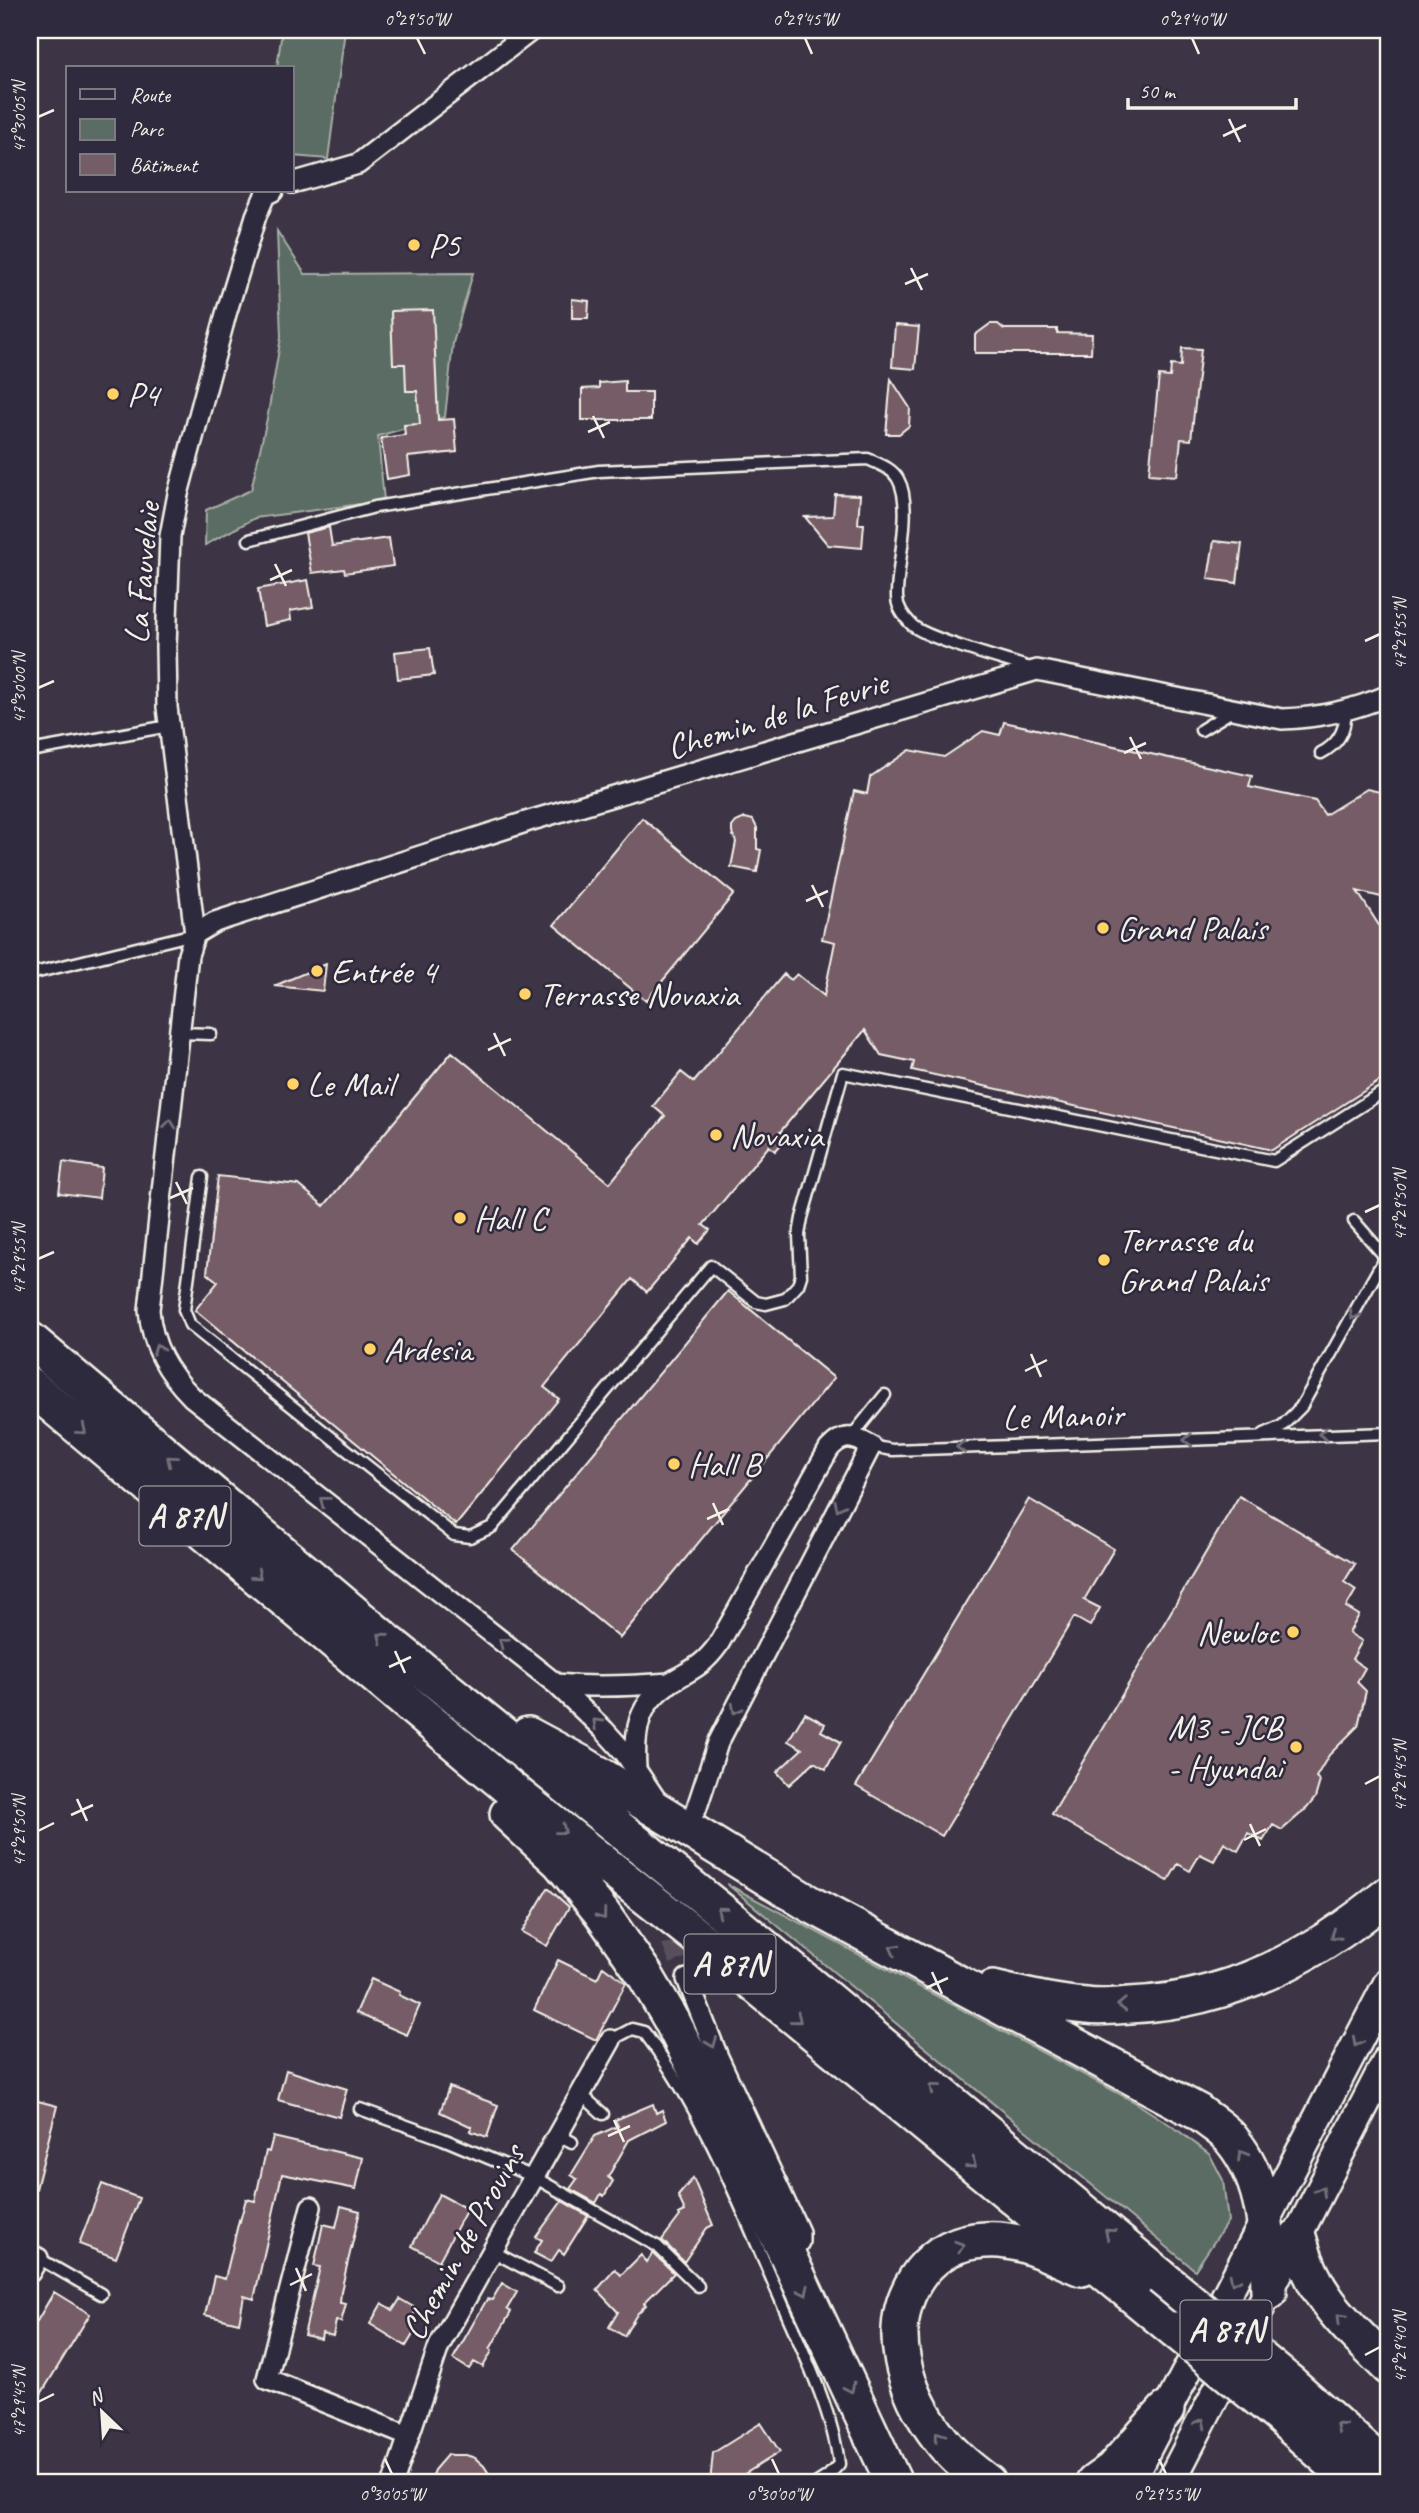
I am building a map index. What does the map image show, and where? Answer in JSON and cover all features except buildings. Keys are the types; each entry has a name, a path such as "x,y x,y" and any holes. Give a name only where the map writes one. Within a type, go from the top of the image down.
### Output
{"highway":[{"name":"A 87N","path":"30,1340 154,1447 454,1695 721,1911 1154,2291 1282,2398 1389,2471"},
{"name":"A 87N","path":"30,1386 515,1793 706,1944 1118,2283 1154,2291"},
{"path":"341,1645 458,1770 560,1862 601,1912 645,1975 672,2021 788,2256 894,2482"},
{"path":"454,1695 582,1764 681,1813 810,1903 1198,2112 1232,2139 1254,2175 1265,2219 1269,2292"},
{"path":"954,1981 1089,2007 1194,1998 1239,1985 1280,1967 1360,1918 1389,1894"},
{"path":"1298,2237 1310,2275 1331,2308 1389,2367"},
{"path":"988,2483 958,2459 940,2440 916,2401 904,2369 899,2336 901,2310 913,2283 931,2259 956,2245 986,2239 1011,2242 1038,2250 1118,2283"},
{"name":"A 87N","path":"1282,2398 1355,2483"},
{"path":"1094,2483 1112,2470 1166,2410"}],"main road":[{"path":"1129,2483 1389,1982"},
{"path":"1170,2483 1389,2057"}],"street":[{"path":"294,182 358,164 532,30"},
{"name":"La Fauvelaie","path":"195,934 169,726 166,647 170,536 226,314 256,216 265,195 271,192"},
{"name":"Chemin de la Fevrie","path":"195,934 212,923 529,821 1037,670 1282,719 1345,712 1389,695"},
{"path":"195,934 188,954 149,1310 151,1329 160,1357 176,1381 192,1397 556,1684 604,1730 636,1769 681,1813 708,1766 871,1446 852,1436 841,1438 822,1459 726,1633 709,1657 688,1674 670,1682 614,1688 556,1684"},
{"path":"636,1769 635,1742 638,1721 648,1704 670,1682"},
{"path":"687,1979 718,2057 799,2232 799,2242 788,2256"},
{"name":"Chemin de Provins","path":"393,2483 439,2346 534,2177 565,2138 581,2094 611,2040"},
{"path":"312,2207 267,2379 408,2436"}],"lane":[{"path":"249,540 375,507 599,471 868,459 888,468 899,480 903,498 903,548 897,599 904,616 915,628 1037,670"},
{"path":"1201,730 1232,711"},
{"path":"1321,753 1339,738 1345,712"},
{"path":"30,751 169,726"},
{"path":"30,974 195,934"},
{"path":"180,1033 211,1034"},
{"path":"202,1177 184,1310 190,1325 454,1535 470,1537 492,1527 711,1266 756,1301 776,1303 793,1293 802,1276 799,1235 802,1218 843,1073 1274,1161 1389,1088"},
{"path":"1257,1436 1282,1426 1301,1407 1388,1258 1354,1221"},
{"path":"852,1436 885,1395"},
{"name":"Le Manoir","path":"871,1446 892,1450 1389,1433"},
{"path":"611,2040 632,2029 644,2032 682,2087 712,2142 807,2361 838,2450 839,2464 817,2483"},
{"path":"581,2094 603,2114"},
{"path":"360,2109 443,2139 534,2177 657,2246 698,2286"},
{"path":"492,2251 558,2286"},
{"path":"32,2261 101,2294"}],"green space":[{"path":"282,30 345,30 328,159 294,156 294,66 277,66"},
{"path":"277,231 305,274 473,273 453,343 445,417 378,436 384,501 255,518 205,545 206,510 251,490 281,337"},
{"path":"727,1884 1133,2101 1210,2155 1223,2180 1228,2221 1195,2270"}],"tunnel":[{"path":"668,1914 672,1944 687,1979"}],"place":[{"name":"P5","path":"414,245"},
{"name":"P4","path":"113,394"},
{"name":"Grand Palais","path":"1103,928"},
{"name":"Entrée 4","path":"317,971"},
{"name":"Terrasse Novaxia","path":"525,994"},
{"name":"Le Mail","path":"293,1084"},
{"name":"Novaxia","path":"716,1135"},
{"name":"Hall C","path":"460,1218"},
{"name":"Terrasse du Grand Palais","path":"1104,1260"},
{"name":"Ardesia","path":"370,1349"},
{"name":"Hall B","path":"674,1464"},
{"name":"Newloc","path":"1293,1632"},
{"name":"M3 - JCB - Hyundai","path":"1296,1747"}]}
